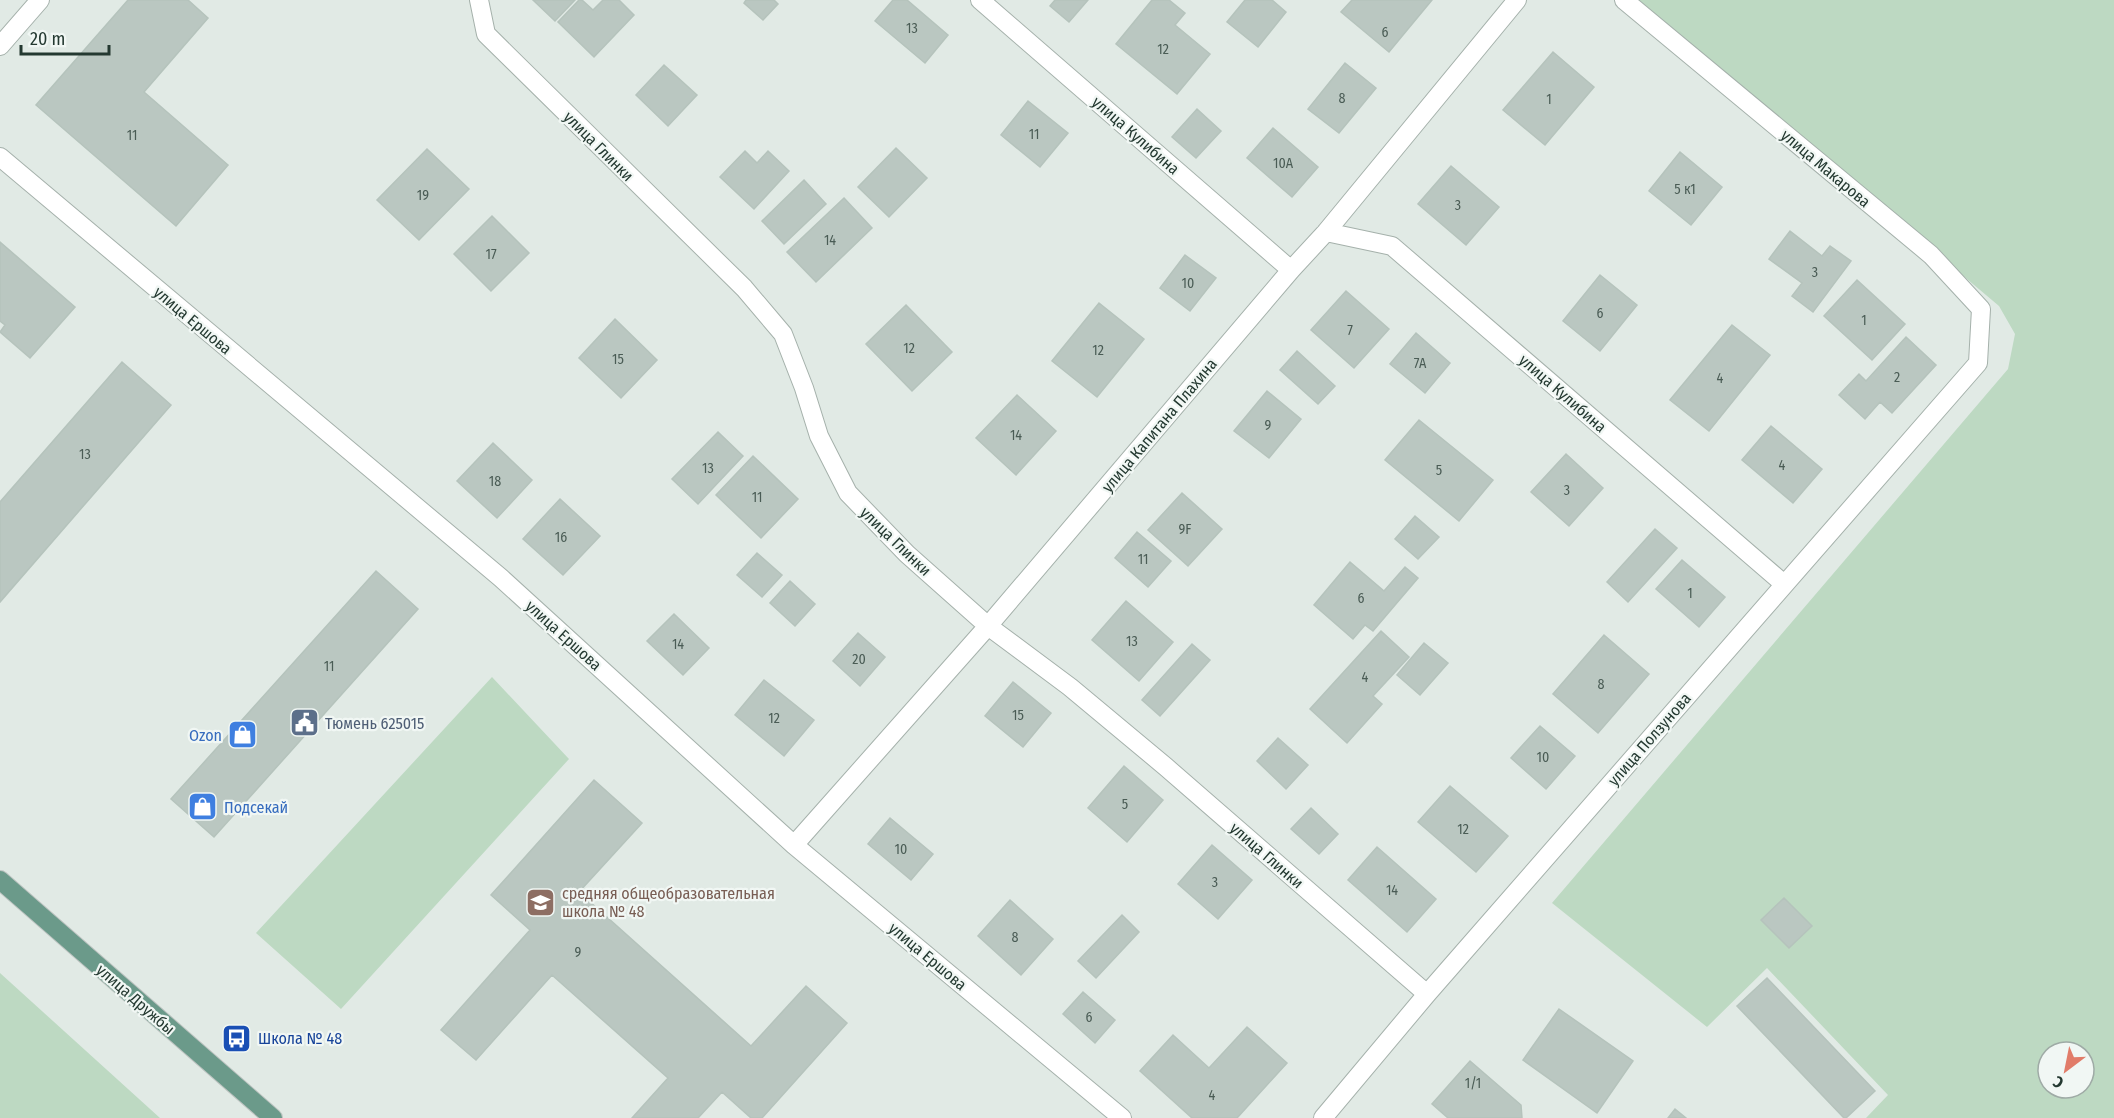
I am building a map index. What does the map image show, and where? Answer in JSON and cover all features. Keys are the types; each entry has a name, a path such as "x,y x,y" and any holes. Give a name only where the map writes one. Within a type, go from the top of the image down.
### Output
{"main road":[{"name":"улица Дружбы","path":"0,880 273,1118"}],"street":[{"path":"0,46 40,0"},
{"name":"улица Глинки","path":"479,0 486,34 744,288 783,334 804,388 819,436 848,493 907,554 988,626 1070,687 1131,738 1427,994"},
{"name":"улица Кулибина","path":"980,0 1291,270"},
{"name":"улица Капитана Плахина","path":"794,845 988,626 1291,270 1326,232 1517,0"},
{"name":"улица Макарова","path":"1624,0 1931,255 1981,309 1977,363"},
{"name":"улица Ершова","path":"0,157 501,578 794,845 1122,1118"},
{"name":"улица Кулибина","path":"1326,232 1392,246 1784,584"},
{"name":"улица Ползунова","path":"1323,1118 1427,994 1977,363"}],"green space":[{"path":"1636,0 2114,0 2114,1118 1866,1118 1888,1095 1767,968 1707,1027 1552,903 2008,369 2015,334 1999,306"},
{"path":"492,677 569,759 341,1009 256,933"},
{"path":"0,973 160,1118 0,1118"}],"building":[{"path":"128,0 188,0 208,18 144,92 228,165 176,226 36,105"},
{"path":"533,0 575,0 555,21"},
{"path":"579,0 593,10 603,0 619,0 634,15 594,57 558,22"},
{"path":"746,0 774,0 778,4 763,20 744,3"},
{"path":"893,0 907,0 948,35 925,63 875,21"},
{"path":"1055,0 1088,0 1069,22 1050,6"},
{"path":"1152,0 1169,0 1185,13 1175,25 1210,54 1177,94 1116,44"},
{"path":"1245,0 1272,0 1286,12 1258,47 1227,22"},
{"path":"1352,0 1432,0 1389,52 1341,12"},
{"path":"1553,52 1594,87 1545,145 1503,110"},
{"path":"1345,63 1376,88 1339,133 1308,109"},
{"path":"664,65 697,95 668,126 636,95"},
{"path":"1028,101 1068,133 1040,167 1001,135"},
{"path":"1197,109 1221,131 1196,158 1172,137"},
{"path":"1273,128 1318,167 1292,197 1247,158"},
{"path":"896,148 927,178 889,217 858,187"},
{"path":"427,149 469,189 419,240 377,200"},
{"path":"745,151 757,163 768,151 789,171 754,209 720,177"},
{"path":"1680,152 1722,187 1691,225 1649,191"},
{"path":"1451,166 1499,207 1466,245 1418,204"},
{"path":"804,180 826,204 784,244 762,221"},
{"path":"844,198 872,228 816,282 787,252"},
{"path":"492,216 529,253 491,291 454,254"},
{"path":"1790,231 1822,256 1830,246 1851,261 1813,312 1792,296 1802,283 1769,259"},
{"path":"0,242 75,307 30,358 0,332 5,325 0,321"},
{"path":"1185,255 1216,278 1190,311 1160,288"},
{"path":"1600,275 1637,305 1600,351 1563,321"},
{"path":"1857,280 1905,324 1872,360 1824,316"},
{"path":"1346,291 1389,329 1354,368 1311,330"},
{"path":"1099,303 1144,339 1097,397 1052,361"},
{"path":"906,305 952,352 912,391 866,344"},
{"path":"615,319 657,360 621,398 579,358"},
{"path":"1732,325 1770,355 1709,431 1670,400"},
{"path":"1416,333 1450,363 1425,393 1390,364"},
{"path":"1906,337 1936,365 1892,413 1880,402 1865,419 1839,395 1859,374 1866,381"},
{"path":"1297,351 1335,386 1318,404 1280,370"},
{"path":"122,362 171,405 0,602 0,502"},
{"path":"1267,391 1301,419 1269,458 1234,431"},
{"path":"1017,395 1056,431 1016,475 976,438"},
{"path":"1419,420 1493,480 1459,521 1385,460"},
{"path":"1771,426 1822,469 1793,503 1742,460"},
{"path":"718,432 743,456 698,504 672,479"},
{"path":"493,443 532,480 497,518 457,481"},
{"path":"1566,454 1603,488 1569,526 1531,492"},
{"path":"753,456 798,499 761,538 716,495"},
{"path":"1182,493 1222,529 1188,566 1148,530"},
{"path":"560,499 600,536 563,575 523,539"},
{"path":"1415,516 1439,537 1418,559 1395,539"},
{"path":"1655,529 1677,548 1628,602 1607,582"},
{"path":"1137,532 1171,561 1148,587 1115,558"},
{"path":"757,553 782,575 762,597 737,575"},
{"path":"1682,560 1725,597 1699,627 1656,589"},
{"path":"1350,562 1384,591 1405,567 1418,578 1373,631 1365,625 1353,639 1314,605"},
{"path":"376,571 418,609 214,837 171,799"},
{"path":"790,581 815,604 795,626 770,603"},
{"path":"1126,601 1173,642 1139,681 1092,640"},
{"path":"674,614 709,648 683,675 647,641"},
{"path":"1381,631 1409,657 1373,696 1382,704 1347,743 1310,709"},
{"path":"858,633 885,657 860,686 833,661"},
{"path":"1604,635 1649,674 1598,733 1553,694"},
{"path":"1424,643 1448,663 1420,695 1397,675"},
{"path":"1192,644 1210,660 1160,716 1142,700"},
{"path":"764,680 814,720 784,756 735,715"},
{"path":"1013,682 1051,713 1023,747 985,716"},
{"path":"1540,726 1575,756 1546,789 1511,758"},
{"path":"1278,738 1308,765 1286,789 1257,761"},
{"path":"1124,766 1163,800 1127,842 1088,808"},
{"path":"594,780 642,823 579,892 751,1046 806,986 847,1023 762,1118 751,1118 722,1092 698,1118 632,1118 668,1078 552,975 476,1060 441,1030 530,930 491,895"},
{"path":"1450,786 1508,836 1476,872 1418,822"},
{"path":"1311,808 1338,834 1319,854 1291,829"},
{"path":"890,818 933,854 911,880 868,844"},
{"path":"1212,845 1252,880 1218,919 1178,884"},
{"path":"1377,847 1436,899 1407,932 1348,880"},
{"path":"1784,898 1812,926 1789,948 1761,920"},
{"path":"1010,900 1053,939 1021,975 978,936"},
{"path":"1122,915 1139,932 1096,978 1078,961"},
{"path":"1767,978 1875,1091 1846,1118 1737,1006"},
{"path":"1083,992 1115,1020 1095,1043 1063,1014"},
{"path":"1559,1009 1633,1061 1597,1113 1523,1060"},
{"path":"1247,1027 1287,1063 1237,1118 1192,1118 1140,1071 1173,1035 1209,1068"},
{"path":"1470,1061 1521,1105 1522,1118 1448,1118 1432,1104"},
{"path":"1675,1109 1686,1118 1668,1118"}],"place":[{"name":"Тюмень 625015","path":"304,723"},
{"name":"Ozon","path":"243,735"},
{"name":"Подсекай","path":"203,807"},
{"name":"средняя общеобразовательная школа № 48","path":"541,902"},
{"name":"Школа № 48","path":"237,1038"}]}
